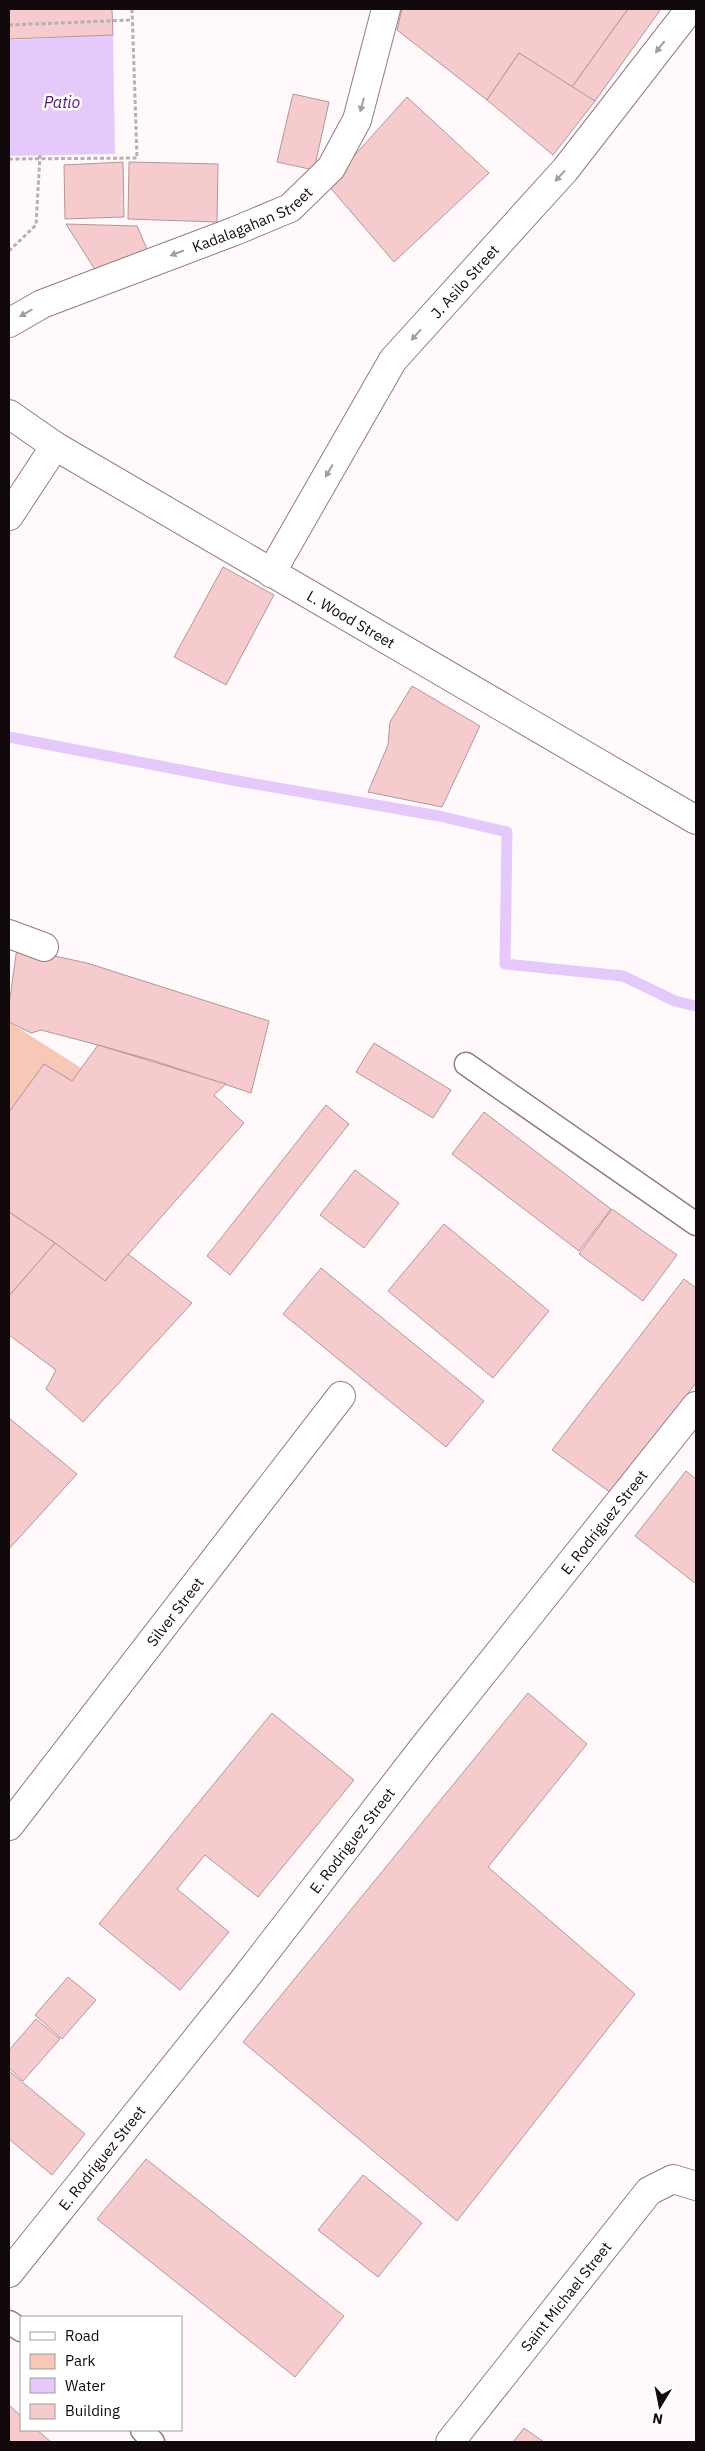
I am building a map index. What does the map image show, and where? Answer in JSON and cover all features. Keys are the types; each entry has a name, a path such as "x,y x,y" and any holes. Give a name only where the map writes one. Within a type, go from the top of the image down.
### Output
{"street":[{"name":"Kadalagahan Street","path":"9,323 42,304 235,231 290,208 331,168 358,120 386,9"},
{"name":"J. Asilo Street","path":"272,574 393,360 565,170 690,9"},
{"name":"L. Wood Street","path":"9,414 55,446 696,820"},
{"path":"9,516 55,446"},
{"path":"9,934 44,947"},
{"name":"Silver Street","path":"9,1826 341,1396"},
{"name":"E. Rodriguez Street","path":"10,2269 243,1981 423,1748 696,1406"},
{"name":"Saint Michael Street","path":"450,2442 649,2192 673,2179 696,2186"}],"lane":[{"path":"466,1064 696,1224"},
{"path":"9,2322 20,2329"},
{"path":"143,2431 153,2442"}],"path":[{"path":"9,159 40,157 136,158 132,9"},
{"path":"9,25 132,20"},
{"path":"9,251 36,225 40,157"}],"green space":[{"path":"9,1022 89,1073 46,1140 9,1116"}],"water":[{"name":"Patio","path":"113,35 115,154 9,156 9,40"}],"building":[{"path":"9,9 112,9 113,35 9,39"},
{"path":"402,9 628,9 572,87 519,53 487,100 397,30"},
{"path":"628,9 661,9 595,101 572,87"},
{"path":"519,53 595,101 553,155 487,100"},
{"path":"293,94 329,102 314,170 277,162"},
{"path":"407,97 489,173 394,262 328,185"},
{"path":"123,162 124,217 65,219 64,165"},
{"path":"129,162 218,164 217,222 128,219"},
{"path":"66,224 137,226 147,249 97,273"},
{"path":"223,567 274,595 226,685 174,657"},
{"path":"412,686 480,726 442,807 368,792 388,745 390,722"},
{"path":"17,948 87,963 269,1021 251,1093 155,1061 98,1045 41,1030 31,1033 9,1022 9,1005"},
{"path":"374,1043 451,1090 433,1118 356,1072"},
{"path":"98,1045 226,1084 214,1095 244,1123 105,1281 55,1243 9,1212 9,1112 44,1064 72,1081"},
{"path":"326,1105 349,1124 230,1275 207,1256"},
{"path":"484,1112 611,1209 579,1251 452,1154"},
{"path":"355,1170 399,1203 364,1248 320,1215"},
{"path":"612,1209 677,1255 643,1301 579,1254"},
{"path":"9,1212 55,1243 9,1296"},
{"path":"444,1224 549,1311 493,1378 388,1291"},
{"path":"55,1243 105,1281 128,1254 192,1303 83,1422 46,1389 56,1370 9,1335 9,1296"},
{"path":"321,1268 484,1401 446,1447 283,1314"},
{"path":"684,1279 696,1288 696,1383 611,1493 552,1450"},
{"path":"9,1418 77,1474 9,1549"},
{"path":"686,1471 696,1479 696,1584 635,1536"},
{"path":"528,1693 587,1744 488,1867 635,1994 457,2221 243,2042"},
{"path":"272,1713 354,1780 258,1897 205,1855 177,1889 229,1932 180,1990 99,1924"},
{"path":"68,1977 96,2000 62,2039 35,2015"},
{"path":"36,2019 60,2039 23,2081 9,2068 9,2050"},
{"path":"9,2071 85,2134 52,2175 9,2139"},
{"path":"146,2159 344,2316 295,2377 97,2219"},
{"path":"363,2175 422,2223 378,2277 318,2230"},
{"path":"9,2405 20,2415 20,2431 38,2431 51,2442 9,2442"},
{"path":"524,2428 544,2442 513,2442"}],"waterway":[{"path":"9,737 238,781 439,816 507,832 505,964 623,976 675,1001 696,1006"}]}
